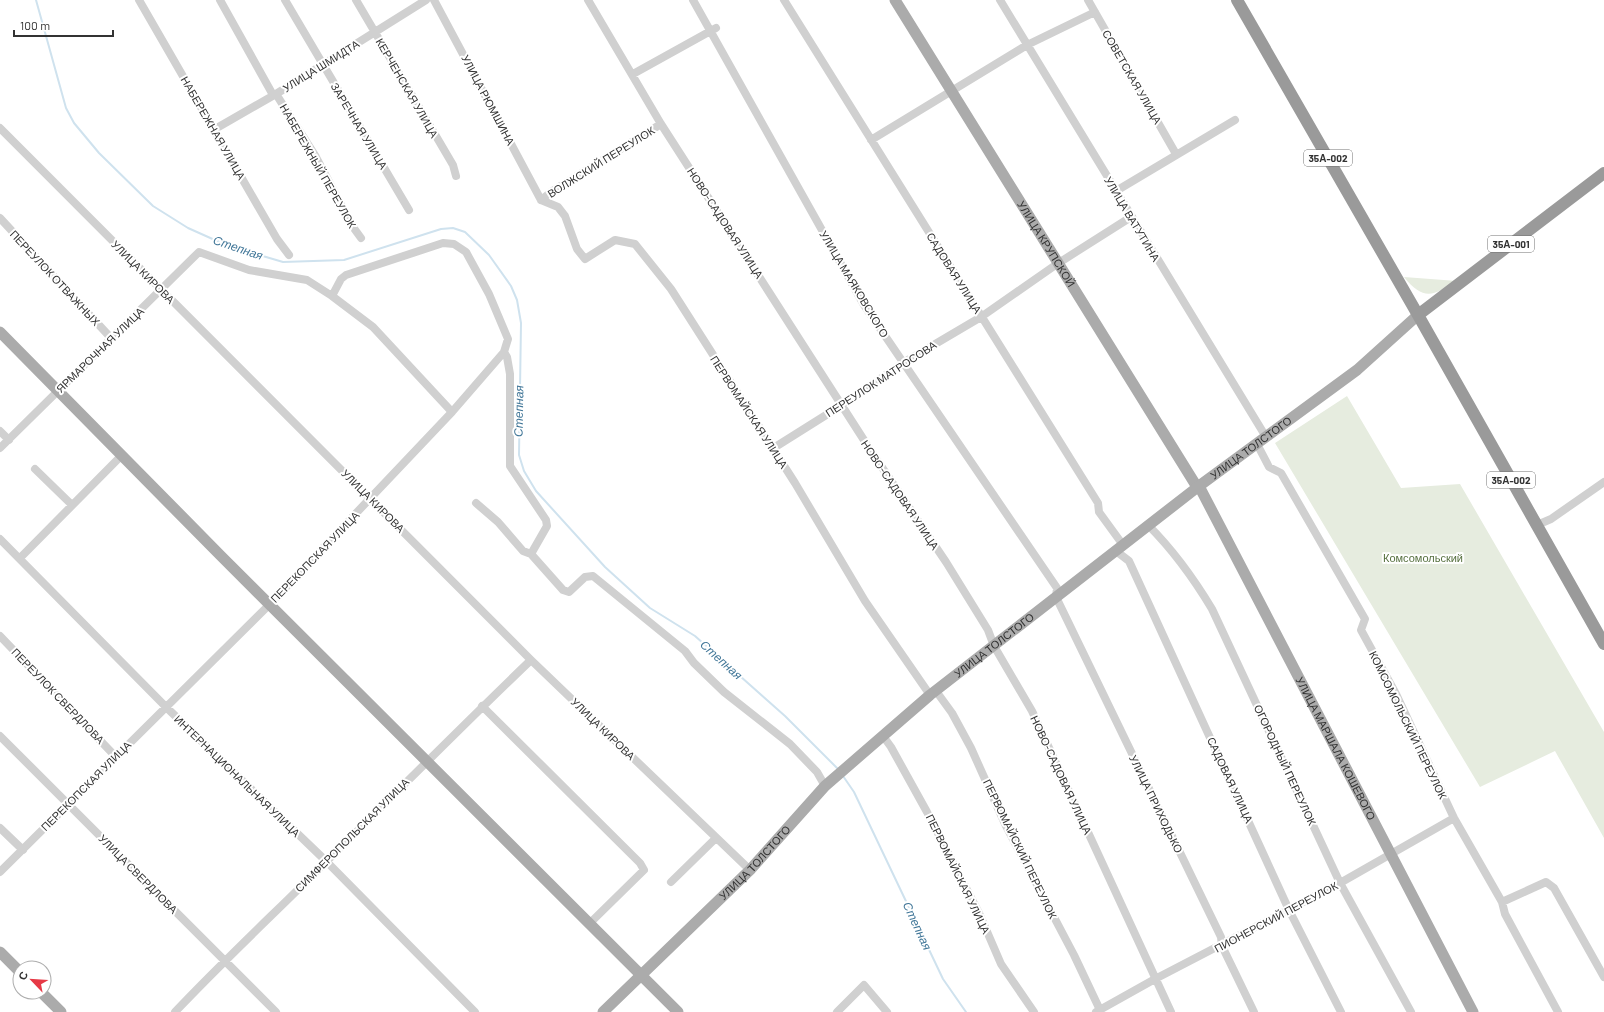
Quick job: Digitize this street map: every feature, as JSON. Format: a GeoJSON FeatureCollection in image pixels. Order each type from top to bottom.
{"type":"FeatureCollection","features":[{"type":"Feature","properties":{"kind":"highway","name":"35А-002"},"geometry":{"type":"LineString","coordinates":[[1237,0],[1418,315],[1604,644]]}},
{"type":"Feature","properties":{"kind":"highway","name":"35А-001"},"geometry":{"type":"LineString","coordinates":[[1418,315],[1604,173]]}},
{"type":"Feature","properties":{"kind":"main road","name":"УЛИЦА КРУПСКОЙ"},"geometry":{"type":"LineString","coordinates":[[894,0],[1057,264],[1198,487]]}},
{"type":"Feature","properties":{"kind":"main road","name":"УЛИЦА ТОЛСТОГО"},"geometry":{"type":"LineString","coordinates":[[603,1012],[750,870],[827,784],[933,693],[1148,525],[1357,370],[1418,315]]}},
{"type":"Feature","properties":{"kind":"main road"},"geometry":{"type":"LineString","coordinates":[[0,332],[426,761],[678,1012]]}},
{"type":"Feature","properties":{"kind":"main road","name":"УЛИЦА МАРШАЛА КОШЕВОГО"},"geometry":{"type":"LineString","coordinates":[[1198,487],[1473,1012]]}},
{"type":"Feature","properties":{"kind":"main road"},"geometry":{"type":"LineString","coordinates":[[0,952],[12,964]]}},
{"type":"Feature","properties":{"kind":"main road"},"geometry":{"type":"LineString","coordinates":[[49,1000],[61,1012]]}},
{"type":"Feature","properties":{"kind":"street","name":"НАБЕРЕЖНАЯ УЛИЦА"},"geometry":{"type":"LineString","coordinates":[[139,0],[215,129],[277,239],[289,255]]}},
{"type":"Feature","properties":{"kind":"street","name":"НАБЕРЕЖНЫЙ ПЕРЕУЛОК"},"geometry":{"type":"LineString","coordinates":[[220,0],[274,95],[316,157],[353,228],[361,238]]}},
{"type":"Feature","properties":{"kind":"street","name":"ЗАРЕЧНАЯ УЛИЦА"},"geometry":{"type":"LineString","coordinates":[[285,0],[409,210]]}},
{"type":"Feature","properties":{"kind":"street","name":"КЕРЧЕНСКАЯ УЛИЦА"},"geometry":{"type":"LineString","coordinates":[[356,0],[453,165],[456,176]]}},
{"type":"Feature","properties":{"kind":"street","name":"УЛИЦА ШМИДТА"},"geometry":{"type":"LineString","coordinates":[[215,129],[274,95],[426,0]]}},
{"type":"Feature","properties":{"kind":"street","name":"УЛИЦА РЮМШИНА"},"geometry":{"type":"LineString","coordinates":[[434,0],[541,200]]}},
{"type":"Feature","properties":{"kind":"street","name":"НОВО-САДОВАЯ УЛИЦА"},"geometry":{"type":"LineString","coordinates":[[588,0],[662,124],[842,405],[946,562],[988,630],[994,646],[1032,711],[1154,979],[1171,1012]]}},
{"type":"Feature","properties":{"kind":"street","name":"УЛИЦА МАЯКОВСКОГО"},"geometry":{"type":"LineString","coordinates":[[693,0],[713,30],[864,305],[902,363],[1057,588],[1056,597]]}},
{"type":"Feature","properties":{"kind":"street","name":"САДОВАЯ УЛИЦА"},"geometry":{"type":"LineString","coordinates":[[784,0],[1098,503],[1098,512],[1129,561],[1289,910],[1341,1012]]}},
{"type":"Feature","properties":{"kind":"street","name":"УЛИЦА ВАТУТИНА"},"geometry":{"type":"LineString","coordinates":[[1000,0],[1266,436]]}},
{"type":"Feature","properties":{"kind":"street","name":"СОВЕТСКАЯ УЛИЦА"},"geometry":{"type":"LineString","coordinates":[[1088,0],[1176,154]]}},
{"type":"Feature","properties":{"kind":"street"},"geometry":{"type":"LineString","coordinates":[[870,140],[952,92],[1027,45],[1095,12]]}},
{"type":"Feature","properties":{"kind":"street"},"geometry":{"type":"LineString","coordinates":[[633,74],[713,30]]}},
{"type":"Feature","properties":{"kind":"street"},"geometry":{"type":"LineString","coordinates":[[1116,192],[1176,154],[1235,120]]}},
{"type":"Feature","properties":{"kind":"street","name":"ВОЛЖСКИЙ ПЕРЕУЛОК"},"geometry":{"type":"LineString","coordinates":[[541,200],[551,192],[662,124]]}},
{"type":"Feature","properties":{"kind":"street","name":"УЛИЦА КИРОВА"},"geometry":{"type":"LineString","coordinates":[[0,128],[531,660],[750,870]]}},
{"type":"Feature","properties":{"kind":"street","name":"ПЕРВОМАЙСКАЯ УЛИЦА"},"geometry":{"type":"LineString","coordinates":[[541,200],[558,207],[565,216],[577,249],[585,259],[615,240],[635,244],[671,289],[795,483],[865,601],[933,693]]}},
{"type":"Feature","properties":{"kind":"street","name":"ПЕРЕУЛОК МАТРОСОВА"},"geometry":{"type":"LineString","coordinates":[[772,449],[842,405],[902,363],[981,317],[1057,264],[1131,217]]}},
{"type":"Feature","properties":{"kind":"street","name":"ПЕРЕУЛОК ОТВАЖНЫХ"},"geometry":{"type":"LineString","coordinates":[[0,218],[111,338]]}},
{"type":"Feature","properties":{"kind":"street"},"geometry":{"type":"LineString","coordinates":[[452,412],[373,327],[332,296],[341,279],[443,243],[454,244],[466,252],[498,314],[508,339],[504,352],[507,356],[510,374],[510,466],[546,520],[547,526],[531,554]]}},
{"type":"Feature","properties":{"kind":"street","name":"ЯРМАРОЧНАЯ УЛИЦА"},"geometry":{"type":"LineString","coordinates":[[0,448],[200,252],[249,270],[307,280],[332,296]]}},
{"type":"Feature","properties":{"kind":"street","name":"ПЕРЕКОПСКАЯ УЛИЦА"},"geometry":{"type":"LineString","coordinates":[[0,872],[270,604],[452,412],[504,352]]}},
{"type":"Feature","properties":{"kind":"street"},"geometry":{"type":"LineString","coordinates":[[0,431],[9,440]]}},
{"type":"Feature","properties":{"kind":"street","name":"КОМСОМОЛЬСКИЙ ПЕРЕУЛОК"},"geometry":{"type":"LineString","coordinates":[[1257,444],[1269,467],[1281,473],[1365,619],[1361,630],[1396,694],[1454,818],[1502,902],[1504,914],[1558,1012]]}},
{"type":"Feature","properties":{"kind":"street"},"geometry":{"type":"LineString","coordinates":[[20,558],[122,455]]}},
{"type":"Feature","properties":{"kind":"street"},"geometry":{"type":"LineString","coordinates":[[35,469],[72,505]]}},
{"type":"Feature","properties":{"kind":"street"},"geometry":{"type":"LineString","coordinates":[[1537,525],[1551,519],[1604,482]]}},
{"type":"Feature","properties":{"kind":"street"},"geometry":{"type":"LineString","coordinates":[[476,503],[498,522],[523,551],[531,554],[563,590],[569,592],[585,577],[593,576],[616,594],[685,651],[694,663],[724,692],[790,744],[827,784]]}},
{"type":"Feature","properties":{"kind":"street","name":"ОГОРОДНЫЙ ПЕРЕУЛОК"},"geometry":{"type":"LineString","coordinates":[[1148,525],[1166,544],[1194,580],[1212,609],[1340,883],[1411,1012]]}},
{"type":"Feature","properties":{"kind":"street","name":"ИНТЕРНАЦИОНАЛЬНАЯ УЛИЦА"},"geometry":{"type":"LineString","coordinates":[[0,539],[166,707],[327,862],[475,1012]]}},
{"type":"Feature","properties":{"kind":"street","name":"УЛИЦА ПРИХОДЬКО"},"geometry":{"type":"LineString","coordinates":[[1056,597],[1221,937],[1222,946],[1254,1012]]}},
{"type":"Feature","properties":{"kind":"street","name":"ПЕРЕУЛОК СВЕРДЛОВА"},"geometry":{"type":"LineString","coordinates":[[0,636],[116,757]]}},
{"type":"Feature","properties":{"kind":"street","name":"СИМФЕРОПОЛЬСКАЯ УЛИЦА"},"geometry":{"type":"LineString","coordinates":[[175,1012],[224,960],[327,862],[426,761],[531,660]]}},
{"type":"Feature","properties":{"kind":"street","name":"ПЕРВОМАЙСКИЙ ПЕРЕУЛОК"},"geometry":{"type":"LineString","coordinates":[[933,693],[952,713],[971,748],[1006,826],[1074,955],[1098,1011]]}},
{"type":"Feature","properties":{"kind":"street"},"geometry":{"type":"LineString","coordinates":[[482,706],[640,863],[644,870],[589,924]]}},
{"type":"Feature","properties":{"kind":"street","name":"УЛИЦА СВЕРДЛОВА"},"geometry":{"type":"LineString","coordinates":[[0,736],[276,1012]]}},
{"type":"Feature","properties":{"kind":"street","name":"ПЕРВОМАЙСКАЯ УЛИЦА"},"geometry":{"type":"LineString","coordinates":[[883,736],[891,747],[927,812],[979,913],[1001,964],[1034,1012]]}},
{"type":"Feature","properties":{"kind":"street","name":"ПИОНЕРСКИЙ ПЕРЕУЛОК"},"geometry":{"type":"LineString","coordinates":[[1098,1011],[1154,979],[1222,946],[1340,883],[1454,818]]}},
{"type":"Feature","properties":{"kind":"street"},"geometry":{"type":"LineString","coordinates":[[0,828],[23,850]]}},
{"type":"Feature","properties":{"kind":"street"},"geometry":{"type":"LineString","coordinates":[[671,882],[716,838]]}},
{"type":"Feature","properties":{"kind":"street"},"geometry":{"type":"LineString","coordinates":[[1502,902],[1546,882],[1554,888],[1604,977]]}},
{"type":"Feature","properties":{"kind":"street"},"geometry":{"type":"LineString","coordinates":[[837,1012],[864,985],[887,1012]]}},
{"type":"Feature","properties":{"kind":"green space"},"geometry":{"type":"Polygon","coordinates":[[[1404,277],[1457,281],[1442,290],[1429,294],[1417,290],[1404,277]]]}},
{"type":"Feature","properties":{"kind":"green space","name":"Комсомольский"},"geometry":{"type":"Polygon","coordinates":[[[1347,396],[1401,488],[1460,484],[1604,732],[1604,838],[1555,751],[1480,787],[1275,443],[1347,396]]]}},
{"type":"Feature","properties":{"kind":"waterway","name":"Степная"},"geometry":{"type":"LineString","coordinates":[[36,0],[66,108],[74,123],[99,153],[153,206],[188,228],[226,245],[283,262],[344,260],[441,229],[453,228],[465,232],[489,255],[511,286],[517,300],[521,323],[519,455],[524,471],[536,491],[605,567],[650,608],[695,636],[785,716],[838,769]]}},
{"type":"Feature","properties":{"kind":"waterway","name":"Степная"},"geometry":{"type":"LineString","coordinates":[[843,776],[854,792],[943,979],[966,1012]]}}]}
